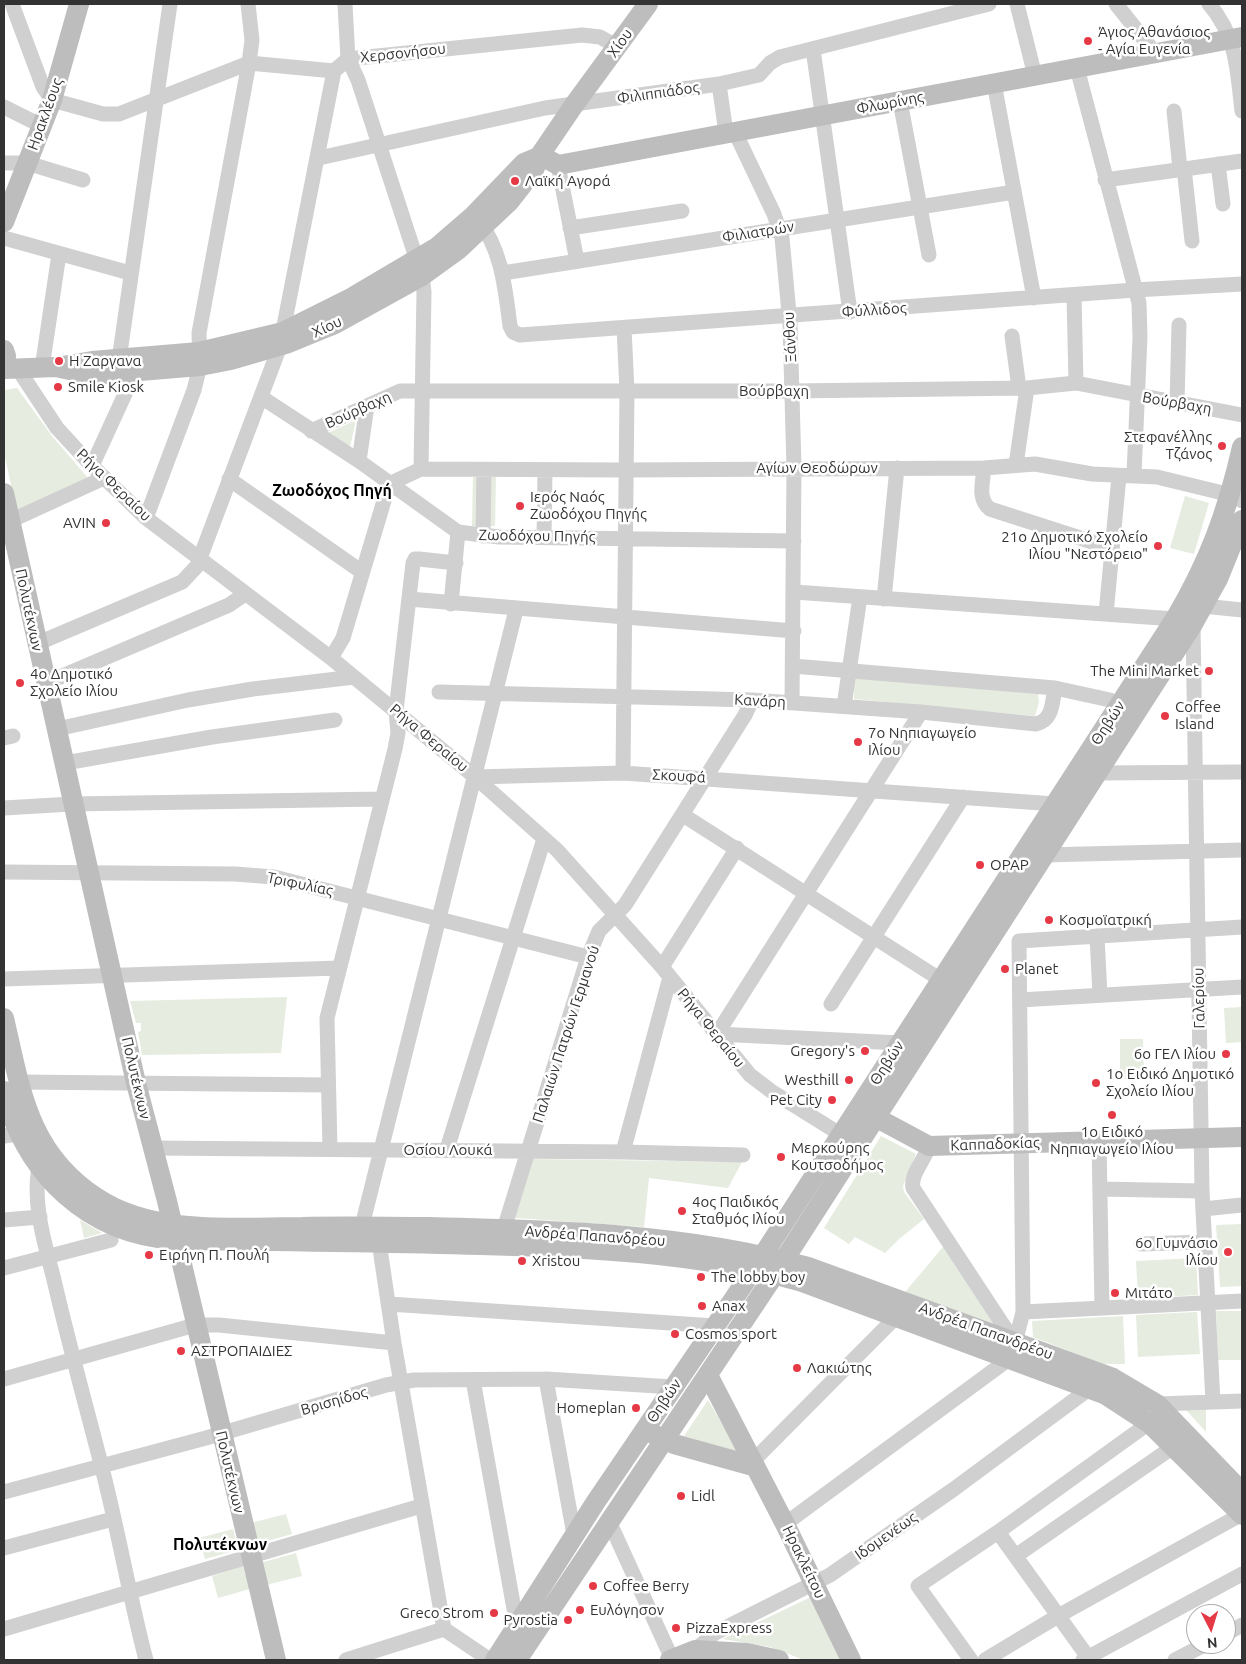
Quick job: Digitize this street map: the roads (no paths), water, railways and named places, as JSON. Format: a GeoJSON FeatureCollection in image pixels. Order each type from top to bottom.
{"type":"FeatureCollection","features":[{"type":"Feature","properties":{"kind":"main road","name":"Ηρακλέους"},"geometry":{"type":"LineString","coordinates":[[4,222],[52,100],[79,4]]}},
{"type":"Feature","properties":{"kind":"main road","name":"Χίου"},"geometry":{"type":"LineString","coordinates":[[7,362],[49,368],[92,361],[124,367],[200,359],[281,339],[349,300],[420,268],[450,237],[479,221],[524,163],[540,156],[574,105],[648,4]]}},
{"type":"Feature","properties":{"kind":"main road","name":"Φλωρίνης"},"geometry":{"type":"LineString","coordinates":[[558,165],[1237,38]]}},
{"type":"Feature","properties":{"kind":"main road"},"geometry":{"type":"LineString","coordinates":[[540,156],[558,165]]}},
{"type":"Feature","properties":{"kind":"main road","name":"Θηβών"},"geometry":{"type":"LineString","coordinates":[[517,1660],[780,1267],[1097,773],[1184,622],[1211,552],[1238,496],[1242,447]]}},
{"type":"Feature","properties":{"kind":"main road","name":"Πολυτέκνων"},"geometry":{"type":"LineString","coordinates":[[4,493],[36,644],[136,1083],[276,1660]]}},
{"type":"Feature","properties":{"kind":"main road","name":"Θηβών"},"geometry":{"type":"LineString","coordinates":[[495,1660],[519,1620],[644,1429],[758,1262],[1119,705],[1184,622],[1203,606],[1218,579],[1242,520]]}},
{"type":"Feature","properties":{"kind":"main road","name":"Ανδρέα Παπανδρέου"},"geometry":{"type":"LineString","coordinates":[[4,1018],[11,1087],[11,1135],[59,1190],[109,1224],[160,1239],[173,1233],[362,1226],[611,1234],[707,1245],[758,1262],[896,1298],[1012,1351],[1089,1389],[1106,1395],[1149,1423],[1242,1515]]}},
{"type":"Feature","properties":{"kind":"main road","name":"Ανδρέα Παπανδρέου"},"geometry":{"type":"LineString","coordinates":[[11,1087],[26,1109],[36,1134],[51,1157],[69,1175],[98,1199],[173,1233],[606,1250],[758,1262]]}},
{"type":"Feature","properties":{"kind":"main road","name":"Καππαδοκίας"},"geometry":{"type":"LineString","coordinates":[[875,1117],[929,1146],[1242,1137]]}},
{"type":"Feature","properties":{"kind":"main road","name":"Ανδρέα Παπανδρέου"},"geometry":{"type":"LineString","coordinates":[[780,1267],[799,1281],[895,1318],[1113,1378],[1157,1404],[1239,1486]]}},
{"type":"Feature","properties":{"kind":"main road","name":"Ηρακλείτου"},"geometry":{"type":"LineString","coordinates":[[708,1375],[753,1466],[786,1524],[851,1660]]}},
{"type":"Feature","properties":{"kind":"main road"},"geometry":{"type":"LineString","coordinates":[[644,1429],[663,1440],[753,1466]]}},
{"type":"Feature","properties":{"kind":"main road"},"geometry":{"type":"LineString","coordinates":[[700,1655],[747,1653],[779,1660]]}},
{"type":"Feature","properties":{"kind":"main road","name":"Ιδομενέως"},"geometry":{"type":"LineString","coordinates":[[671,1660],[700,1655]]}},
{"type":"Feature","properties":{"kind":"street"},"geometry":{"type":"LineString","coordinates":[[12,4],[43,87],[52,100],[103,114],[119,114],[249,63],[334,71],[319,158],[281,339],[197,566],[182,582],[36,644]]}},
{"type":"Feature","properties":{"kind":"street"},"geometry":{"type":"LineString","coordinates":[[92,466],[125,394],[124,367],[130,273],[170,4]]}},
{"type":"Feature","properties":{"kind":"street"},"geometry":{"type":"LineString","coordinates":[[146,518],[194,390],[200,359],[199,332],[249,63],[252,40],[248,4]]}},
{"type":"Feature","properties":{"kind":"street"},"geometry":{"type":"LineString","coordinates":[[345,4],[348,59],[358,80],[380,144],[420,268],[424,292],[424,391],[421,469]]}},
{"type":"Feature","properties":{"kind":"street","name":"Φιλιππιάδος"},"geometry":{"type":"LineString","coordinates":[[319,158],[545,108],[720,84],[759,75],[770,63],[780,57],[989,4]]}},
{"type":"Feature","properties":{"kind":"street"},"geometry":{"type":"LineString","coordinates":[[1017,4],[1035,76]]}},
{"type":"Feature","properties":{"kind":"street"},"geometry":{"type":"LineString","coordinates":[[1116,4],[1155,54]]}},
{"type":"Feature","properties":{"kind":"street"},"geometry":{"type":"LineString","coordinates":[[1209,4],[1237,38],[1242,111]]}},
{"type":"Feature","properties":{"kind":"street","name":"Χερσονήσου"},"geometry":{"type":"LineString","coordinates":[[334,71],[348,59],[582,35],[600,37],[616,46]]}},
{"type":"Feature","properties":{"kind":"street"},"geometry":{"type":"LineString","coordinates":[[813,49],[850,312]]}},
{"type":"Feature","properties":{"kind":"street"},"geometry":{"type":"LineString","coordinates":[[1078,68],[1105,180],[1135,290],[1140,318],[1137,396],[1127,475],[1111,548],[1106,614]]}},
{"type":"Feature","properties":{"kind":"street"},"geometry":{"type":"LineString","coordinates":[[994,83],[1034,298]]}},
{"type":"Feature","properties":{"kind":"street","name":"Ξάνθου"},"geometry":{"type":"LineString","coordinates":[[720,84],[731,132],[780,229],[789,316],[794,468],[792,702]]}},
{"type":"Feature","properties":{"kind":"street"},"geometry":{"type":"LineString","coordinates":[[900,101],[929,256]]}},
{"type":"Feature","properties":{"kind":"street"},"geometry":{"type":"LineString","coordinates":[[4,108],[42,126]]}},
{"type":"Feature","properties":{"kind":"street"},"geometry":{"type":"LineString","coordinates":[[1174,112],[1192,241]]}},
{"type":"Feature","properties":{"kind":"street"},"geometry":{"type":"LineString","coordinates":[[1105,180],[1242,161]]}},
{"type":"Feature","properties":{"kind":"street"},"geometry":{"type":"LineString","coordinates":[[4,163],[27,163],[83,180]]}},
{"type":"Feature","properties":{"kind":"street"},"geometry":{"type":"LineString","coordinates":[[1218,164],[1223,204]]}},
{"type":"Feature","properties":{"kind":"street"},"geometry":{"type":"LineString","coordinates":[[558,165],[576,261]]}},
{"type":"Feature","properties":{"kind":"street","name":"Φιλιατρών"},"geometry":{"type":"LineString","coordinates":[[503,273],[1014,192]]}},
{"type":"Feature","properties":{"kind":"street"},"geometry":{"type":"LineString","coordinates":[[570,228],[682,211]]}},
{"type":"Feature","properties":{"kind":"street"},"geometry":{"type":"LineString","coordinates":[[479,221],[497,251],[503,273]]}},
{"type":"Feature","properties":{"kind":"street"},"geometry":{"type":"LineString","coordinates":[[4,238],[130,273]]}},
{"type":"Feature","properties":{"kind":"street"},"geometry":{"type":"LineString","coordinates":[[49,368],[59,254]]}},
{"type":"Feature","properties":{"kind":"street","name":"Φύλλιδος"},"geometry":{"type":"LineString","coordinates":[[503,273],[510,326],[513,332],[520,335],[1135,290],[1242,284]]}},
{"type":"Feature","properties":{"kind":"street"},"geometry":{"type":"LineString","coordinates":[[1074,295],[1076,384]]}},
{"type":"Feature","properties":{"kind":"street"},"geometry":{"type":"LineString","coordinates":[[1178,326],[1178,403]]}},
{"type":"Feature","properties":{"kind":"street"},"geometry":{"type":"LineString","coordinates":[[623,773],[627,392],[624,328]]}},
{"type":"Feature","properties":{"kind":"street"},"geometry":{"type":"LineString","coordinates":[[1012,336],[1023,388],[1016,465]]}},
{"type":"Feature","properties":{"kind":"street","name":"Ρήγα Φεραίου"},"geometry":{"type":"LineString","coordinates":[[7,362],[56,428],[146,518],[331,658],[475,776],[544,839],[616,914],[750,1075],[771,1091],[840,1134]]}},
{"type":"Feature","properties":{"kind":"street","name":"Βούρβαχη"},"geometry":{"type":"LineString","coordinates":[[311,430],[400,391],[792,391],[1023,388],[1076,384],[1242,415]]}},
{"type":"Feature","properties":{"kind":"street","name":"Ζωοδόχου Πηγής"},"geometry":{"type":"LineString","coordinates":[[261,397],[358,461],[458,532],[483,536],[794,541]]}},
{"type":"Feature","properties":{"kind":"street"},"geometry":{"type":"LineString","coordinates":[[358,461],[367,406]]}},
{"type":"Feature","properties":{"kind":"street","name":"Αγίων Θεοδώρων"},"geometry":{"type":"LineString","coordinates":[[389,484],[421,469],[984,468],[1035,464],[1092,474],[1157,476],[1238,496]]}},
{"type":"Feature","properties":{"kind":"street"},"geometry":{"type":"LineString","coordinates":[[884,598],[896,468]]}},
{"type":"Feature","properties":{"kind":"street"},"geometry":{"type":"LineString","coordinates":[[984,468],[982,497],[984,504],[990,509],[1111,548]]}},
{"type":"Feature","properties":{"kind":"street"},"geometry":{"type":"LineString","coordinates":[[483,536],[484,470]]}},
{"type":"Feature","properties":{"kind":"street"},"geometry":{"type":"LineString","coordinates":[[544,537],[545,470]]}},
{"type":"Feature","properties":{"kind":"street"},"geometry":{"type":"LineString","coordinates":[[10,521],[104,478]]}},
{"type":"Feature","properties":{"kind":"street"},"geometry":{"type":"LineString","coordinates":[[229,480],[362,572]]}},
{"type":"Feature","properties":{"kind":"street"},"geometry":{"type":"LineString","coordinates":[[331,658],[343,638],[389,484]]}},
{"type":"Feature","properties":{"kind":"street"},"geometry":{"type":"LineString","coordinates":[[451,604],[458,532]]}},
{"type":"Feature","properties":{"kind":"street"},"geometry":{"type":"LineString","coordinates":[[330,1149],[326,1018],[358,898],[398,733],[396,711],[415,559],[456,563]]}},
{"type":"Feature","properties":{"kind":"street"},"geometry":{"type":"LineString","coordinates":[[794,592],[1106,614],[1184,622]]}},
{"type":"Feature","properties":{"kind":"street"},"geometry":{"type":"LineString","coordinates":[[46,683],[229,605],[245,594]]}},
{"type":"Feature","properties":{"kind":"street"},"geometry":{"type":"LineString","coordinates":[[844,706],[860,597]]}},
{"type":"Feature","properties":{"kind":"street"},"geometry":{"type":"LineString","coordinates":[[409,599],[516,610],[794,631]]}},
{"type":"Feature","properties":{"kind":"street"},"geometry":{"type":"LineString","coordinates":[[1203,606],[1242,610]]}},
{"type":"Feature","properties":{"kind":"street"},"geometry":{"type":"LineString","coordinates":[[362,1226],[516,610]]}},
{"type":"Feature","properties":{"kind":"street","name":"Γαλερίου"},"geometry":{"type":"LineString","coordinates":[[1184,622],[1195,773],[1202,1191],[1212,1402]]}},
{"type":"Feature","properties":{"kind":"street"},"geometry":{"type":"LineString","coordinates":[[793,666],[1054,688],[1110,700],[1119,705]]}},
{"type":"Feature","properties":{"kind":"street"},"geometry":{"type":"LineString","coordinates":[[57,730],[188,700],[253,689],[354,677]]}},
{"type":"Feature","properties":{"kind":"street","name":"Κανάρη"},"geometry":{"type":"LineString","coordinates":[[439,692],[624,695],[792,702],[920,712],[1036,724],[1042,723],[1049,716],[1054,688]]}},
{"type":"Feature","properties":{"kind":"street","name":"Παλαιών Πατρών Γερμανού"},"geometry":{"type":"LineString","coordinates":[[504,1230],[588,957],[599,931],[626,905],[745,715],[752,700]]}},
{"type":"Feature","properties":{"kind":"street"},"geometry":{"type":"LineString","coordinates":[[900,1043],[717,1034],[920,712]]}},
{"type":"Feature","properties":{"kind":"street"},"geometry":{"type":"LineString","coordinates":[[64,763],[212,737],[335,720]]}},
{"type":"Feature","properties":{"kind":"street"},"geometry":{"type":"LineString","coordinates":[[1097,773],[1242,772]]}},
{"type":"Feature","properties":{"kind":"street","name":"Σκουφά"},"geometry":{"type":"LineString","coordinates":[[475,776],[623,773],[706,777],[1055,804]]}},
{"type":"Feature","properties":{"kind":"street"},"geometry":{"type":"LineString","coordinates":[[831,1004],[963,796]]}},
{"type":"Feature","properties":{"kind":"street"},"geometry":{"type":"LineString","coordinates":[[4,808],[72,804],[381,799]]}},
{"type":"Feature","properties":{"kind":"street"},"geometry":{"type":"LineString","coordinates":[[683,815],[875,936],[941,980]]}},
{"type":"Feature","properties":{"kind":"street"},"geometry":{"type":"LineString","coordinates":[[448,1150],[544,839]]}},
{"type":"Feature","properties":{"kind":"street"},"geometry":{"type":"LineString","coordinates":[[623,1152],[666,972],[737,848]]}},
{"type":"Feature","properties":{"kind":"street"},"geometry":{"type":"LineString","coordinates":[[1044,855],[1242,850]]}},
{"type":"Feature","properties":{"kind":"street","name":"Τριφυλίας"},"geometry":{"type":"LineString","coordinates":[[4,872],[235,874],[274,877],[439,917],[588,957]]}},
{"type":"Feature","properties":{"kind":"street"},"geometry":{"type":"LineString","coordinates":[[786,1524],[1012,1351],[1023,1312],[1022,1143],[1019,940],[1006,915]]}},
{"type":"Feature","properties":{"kind":"street"},"geometry":{"type":"LineString","coordinates":[[1019,940],[1242,927]]}},
{"type":"Feature","properties":{"kind":"street"},"geometry":{"type":"LineString","coordinates":[[1097,936],[1100,995]]}},
{"type":"Feature","properties":{"kind":"street"},"geometry":{"type":"LineString","coordinates":[[4,980],[339,968]]}},
{"type":"Feature","properties":{"kind":"street"},"geometry":{"type":"LineString","coordinates":[[1020,1000],[1242,987]]}},
{"type":"Feature","properties":{"kind":"street"},"geometry":{"type":"LineString","coordinates":[[11,1087],[136,1083],[327,1085]]}},
{"type":"Feature","properties":{"kind":"street"},"geometry":{"type":"LineString","coordinates":[[1099,1141],[1102,1308]]}},
{"type":"Feature","properties":{"kind":"street"},"geometry":{"type":"LineString","coordinates":[[929,1146],[913,1177],[913,1188],[1012,1351]]}},
{"type":"Feature","properties":{"kind":"street","name":"Οσίου Λουκά"},"geometry":{"type":"LineString","coordinates":[[153,1148],[529,1150],[744,1155]]}},
{"type":"Feature","properties":{"kind":"street"},"geometry":{"type":"LineString","coordinates":[[38,1168],[36,1181],[40,1217],[48,1257],[72,1360],[102,1466],[128,1591],[146,1660]]}},
{"type":"Feature","properties":{"kind":"street"},"geometry":{"type":"LineString","coordinates":[[1100,1189],[1202,1191]]}},
{"type":"Feature","properties":{"kind":"street"},"geometry":{"type":"LineString","coordinates":[[1203,1209],[1242,1205]]}},
{"type":"Feature","properties":{"kind":"street"},"geometry":{"type":"LineString","coordinates":[[4,1220],[40,1217]]}},
{"type":"Feature","properties":{"kind":"street"},"geometry":{"type":"LineString","coordinates":[[4,1268],[111,1240]]}},
{"type":"Feature","properties":{"kind":"street"},"geometry":{"type":"LineString","coordinates":[[380,1242],[394,1343],[444,1629],[490,1660]]}},
{"type":"Feature","properties":{"kind":"street"},"geometry":{"type":"LineString","coordinates":[[1141,1244],[1205,1242]]}},
{"type":"Feature","properties":{"kind":"street"},"geometry":{"type":"LineString","coordinates":[[1023,1312],[1242,1301]]}},
{"type":"Feature","properties":{"kind":"street"},"geometry":{"type":"LineString","coordinates":[[389,1304],[715,1326]]}},
{"type":"Feature","properties":{"kind":"street"},"geometry":{"type":"LineString","coordinates":[[753,1466],[756,1458],[895,1318]]}},
{"type":"Feature","properties":{"kind":"street"},"geometry":{"type":"LineString","coordinates":[[4,1379],[195,1325],[219,1325],[394,1343]]}},
{"type":"Feature","properties":{"kind":"street"},"geometry":{"type":"LineString","coordinates":[[546,1379],[574,1535]]}},
{"type":"Feature","properties":{"kind":"street","name":"Βρισηίδος"},"geometry":{"type":"LineString","coordinates":[[4,1492],[414,1380],[546,1379],[673,1387]]}},
{"type":"Feature","properties":{"kind":"street"},"geometry":{"type":"LineString","coordinates":[[473,1380],[514,1609],[519,1620]]}},
{"type":"Feature","properties":{"kind":"street","name":"Ιδομενέως"},"geometry":{"type":"LineString","coordinates":[[700,1655],[715,1633],[830,1575],[954,1488],[1089,1389]]}},
{"type":"Feature","properties":{"kind":"street"},"geometry":{"type":"LineString","coordinates":[[1157,1404],[1242,1401]]}},
{"type":"Feature","properties":{"kind":"street"},"geometry":{"type":"LineString","coordinates":[[971,1660],[918,1586],[998,1532],[1149,1423]]}},
{"type":"Feature","properties":{"kind":"street"},"geometry":{"type":"LineString","coordinates":[[1017,1555],[1173,1447]]}},
{"type":"Feature","properties":{"kind":"street"},"geometry":{"type":"LineString","coordinates":[[4,1628],[421,1506]]}},
{"type":"Feature","properties":{"kind":"street"},"geometry":{"type":"LineString","coordinates":[[986,1660],[1058,1616],[1242,1515]]}},
{"type":"Feature","properties":{"kind":"street"},"geometry":{"type":"LineString","coordinates":[[4,1548],[113,1519]]}},
{"type":"Feature","properties":{"kind":"street"},"geometry":{"type":"LineString","coordinates":[[609,1521],[671,1660]]}},
{"type":"Feature","properties":{"kind":"street"},"geometry":{"type":"LineString","coordinates":[[998,1532],[1017,1555],[1087,1659],[1242,1574]]}},
{"type":"Feature","properties":{"kind":"street"},"geometry":{"type":"LineString","coordinates":[[346,1660],[444,1629]]}},
{"type":"Feature","properties":{"kind":"street"},"geometry":{"type":"LineString","coordinates":[[1175,1660],[1187,1654]]}},
{"type":"Feature","properties":{"kind":"place","name":"Άγιος Αθανάσιος - Αγία Ευγενία"},"geometry":{"type":"Point","coordinates":[1088,41]}},
{"type":"Feature","properties":{"kind":"place","name":"Λαϊκή Αγορά"},"geometry":{"type":"Point","coordinates":[515,181]}},
{"type":"Feature","properties":{"kind":"place","name":"Η Ζαργανα"},"geometry":{"type":"Point","coordinates":[59,361]}},
{"type":"Feature","properties":{"kind":"place","name":"Smile Kiosk"},"geometry":{"type":"Point","coordinates":[58,387]}},
{"type":"Feature","properties":{"kind":"place","name":"Στεφανέλλης Τζάνος"},"geometry":{"type":"Point","coordinates":[1222,446]}},
{"type":"Feature","properties":{"kind":"place","name":"Ιερός Ναός Ζωοδόχου Πηγής"},"geometry":{"type":"Point","coordinates":[520,506]}},
{"type":"Feature","properties":{"kind":"place","name":"AVIN"},"geometry":{"type":"Point","coordinates":[106,523]}},
{"type":"Feature","properties":{"kind":"place","name":"21ο Δημοτικό Σχολείο Ιλίου \"Νεστόρειο\""},"geometry":{"type":"Point","coordinates":[1158,546]}},
{"type":"Feature","properties":{"kind":"place","name":"The Mini Market"},"geometry":{"type":"Point","coordinates":[1209,671]}},
{"type":"Feature","properties":{"kind":"place","name":"4ο Δημοτικό Σχολείο Ιλίου"},"geometry":{"type":"Point","coordinates":[20,683]}},
{"type":"Feature","properties":{"kind":"place","name":"Coffee Island"},"geometry":{"type":"Point","coordinates":[1165,716]}},
{"type":"Feature","properties":{"kind":"place","name":"7ο Νηπιαγωγείο Ιλίου"},"geometry":{"type":"Point","coordinates":[858,742]}},
{"type":"Feature","properties":{"kind":"place","name":"OPAP"},"geometry":{"type":"Point","coordinates":[980,865]}},
{"type":"Feature","properties":{"kind":"place","name":"Κοσμοϊατρική"},"geometry":{"type":"Point","coordinates":[1049,920]}},
{"type":"Feature","properties":{"kind":"place","name":"Planet"},"geometry":{"type":"Point","coordinates":[1005,969]}},
{"type":"Feature","properties":{"kind":"place","name":"Gregory's"},"geometry":{"type":"Point","coordinates":[865,1051]}},
{"type":"Feature","properties":{"kind":"place","name":"6ο ΓΕΛ Ιλίου"},"geometry":{"type":"Point","coordinates":[1226,1054]}},
{"type":"Feature","properties":{"kind":"place","name":"Westhill"},"geometry":{"type":"Point","coordinates":[849,1080]}},
{"type":"Feature","properties":{"kind":"place","name":"1ο Ειδικό Δημοτικό Σχολείο Ιλίου"},"geometry":{"type":"Point","coordinates":[1096,1083]}},
{"type":"Feature","properties":{"kind":"place","name":"Pet City"},"geometry":{"type":"Point","coordinates":[832,1100]}},
{"type":"Feature","properties":{"kind":"place","name":"1ο Ειδικό Νηπιαγωγείο Ιλίου"},"geometry":{"type":"Point","coordinates":[1112,1115]}},
{"type":"Feature","properties":{"kind":"place","name":"Μερκούρης Κουτσοδήμος"},"geometry":{"type":"Point","coordinates":[781,1157]}},
{"type":"Feature","properties":{"kind":"place","name":"4ος Παιδικός Σταθμός Ιλίου"},"geometry":{"type":"Point","coordinates":[682,1211]}},
{"type":"Feature","properties":{"kind":"place","name":"6ο Γυμνάσιο Ιλίου"},"geometry":{"type":"Point","coordinates":[1228,1252]}},
{"type":"Feature","properties":{"kind":"place","name":"Ειρήνη Π. Πουλή"},"geometry":{"type":"Point","coordinates":[149,1255]}},
{"type":"Feature","properties":{"kind":"place","name":"Xristou"},"geometry":{"type":"Point","coordinates":[522,1261]}},
{"type":"Feature","properties":{"kind":"place","name":"The lobby boy"},"geometry":{"type":"Point","coordinates":[701,1277]}},
{"type":"Feature","properties":{"kind":"place","name":"Μιτάτο"},"geometry":{"type":"Point","coordinates":[1115,1293]}},
{"type":"Feature","properties":{"kind":"place","name":"Anax"},"geometry":{"type":"Point","coordinates":[702,1306]}},
{"type":"Feature","properties":{"kind":"place","name":"Cosmos sport"},"geometry":{"type":"Point","coordinates":[675,1334]}},
{"type":"Feature","properties":{"kind":"place","name":"ΑΣΤΡΟΠΑΙΔΙΕΣ"},"geometry":{"type":"Point","coordinates":[181,1351]}},
{"type":"Feature","properties":{"kind":"place","name":"Λακιώτης"},"geometry":{"type":"Point","coordinates":[797,1368]}},
{"type":"Feature","properties":{"kind":"place","name":"Homeplan"},"geometry":{"type":"Point","coordinates":[636,1408]}},
{"type":"Feature","properties":{"kind":"place","name":"Lidl"},"geometry":{"type":"Point","coordinates":[681,1496]}},
{"type":"Feature","properties":{"kind":"place","name":"Coffee Berry"},"geometry":{"type":"Point","coordinates":[593,1586]}},
{"type":"Feature","properties":{"kind":"place","name":"Ευλόγησον"},"geometry":{"type":"Point","coordinates":[580,1610]}},
{"type":"Feature","properties":{"kind":"place","name":"Greco Strom"},"geometry":{"type":"Point","coordinates":[494,1613]}},
{"type":"Feature","properties":{"kind":"place","name":"Pyrostia"},"geometry":{"type":"Point","coordinates":[568,1620]}},
{"type":"Feature","properties":{"kind":"place","name":"PizzaExpress"},"geometry":{"type":"Point","coordinates":[676,1628]}},
{"type":"Feature","properties":{"kind":"district","name":"Ζωοδόχος Πηγή"},"geometry":{"type":"Point","coordinates":[332,491]}},
{"type":"Feature","properties":{"kind":"district","name":"Πολυτέκνων"},"geometry":{"type":"Point","coordinates":[220,1545]}}]}
